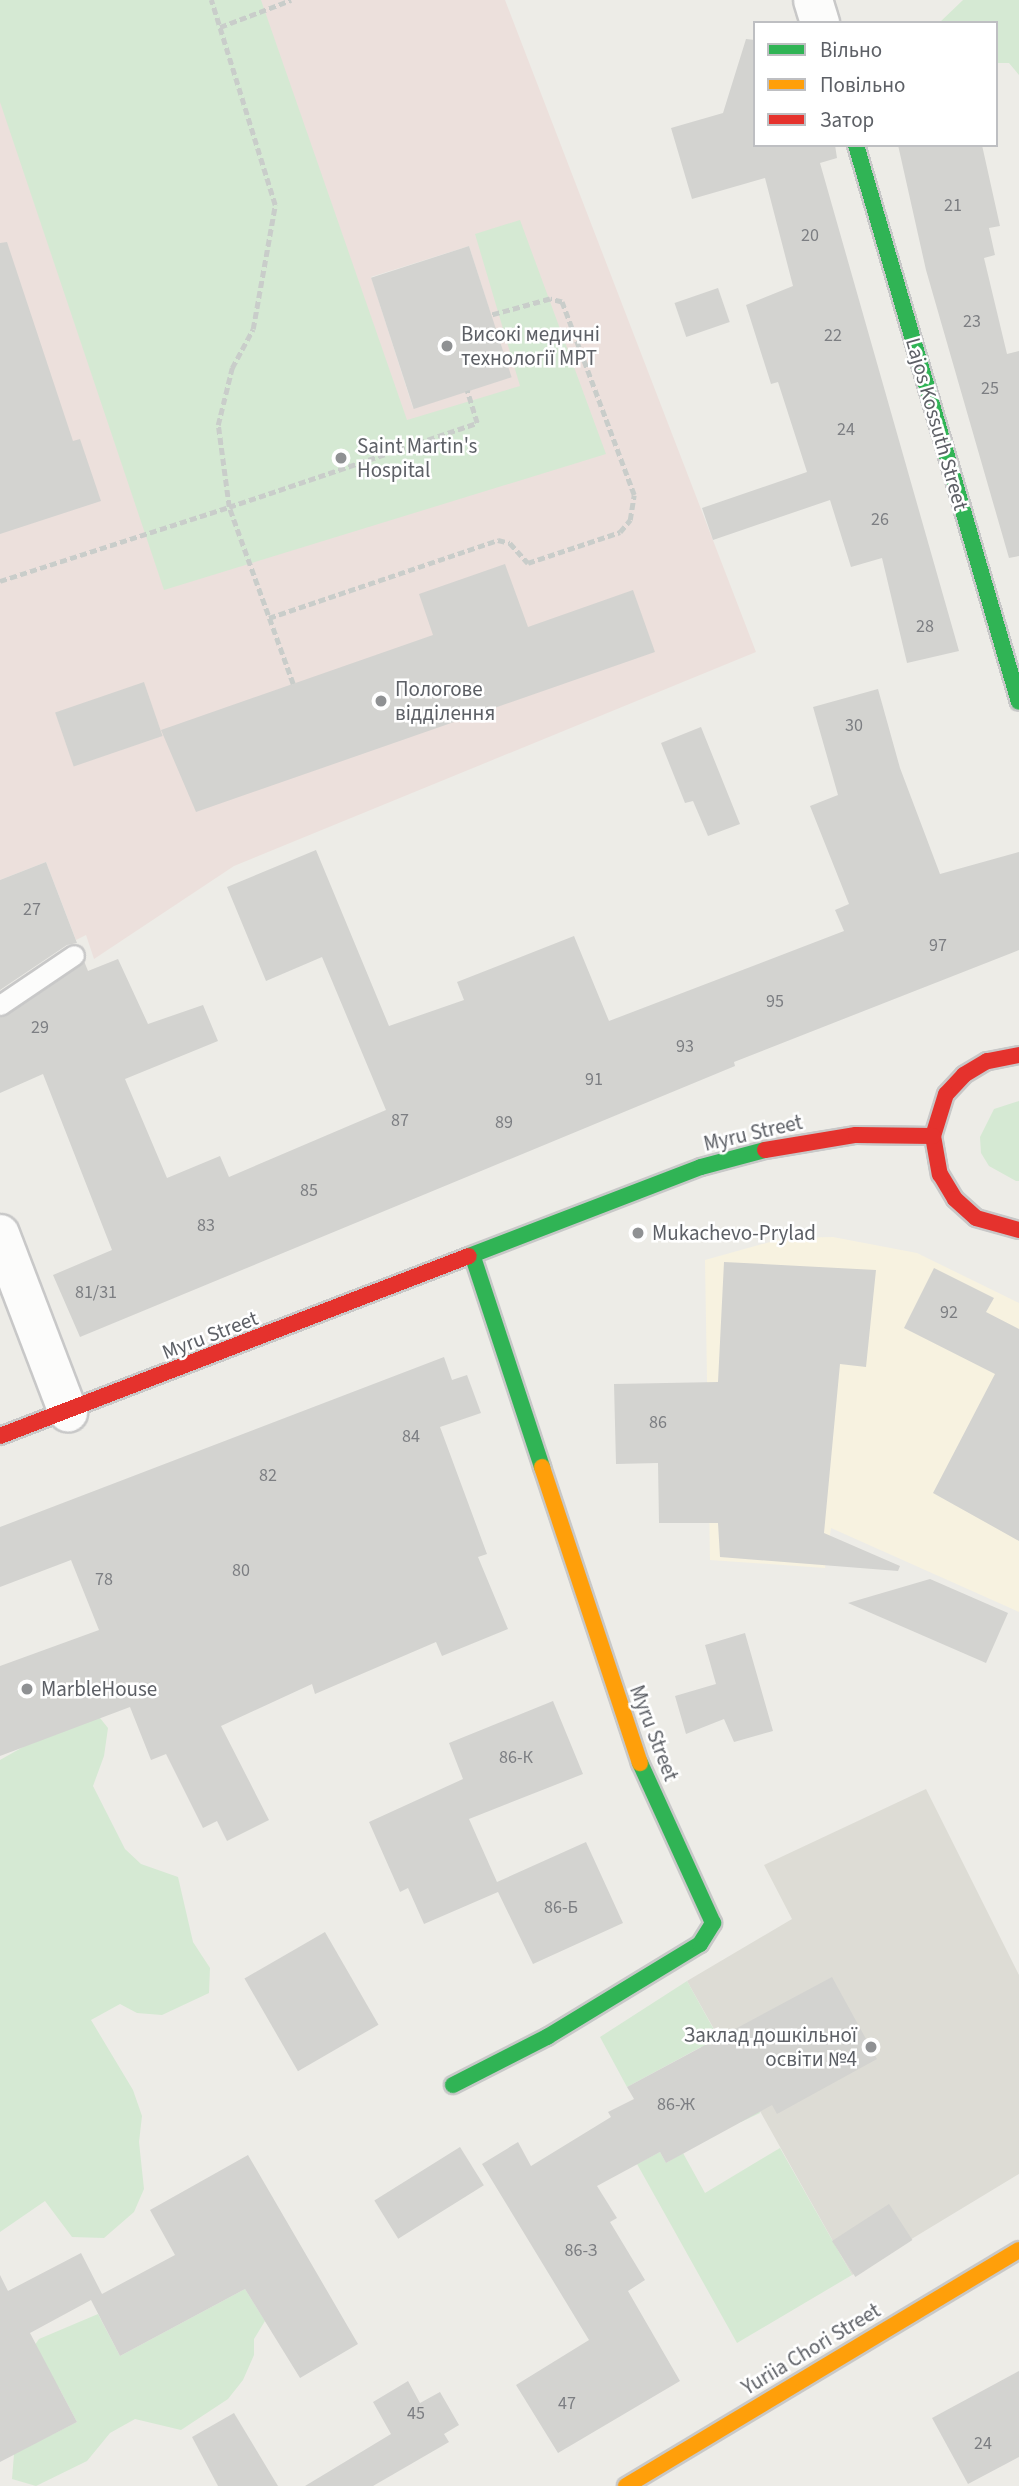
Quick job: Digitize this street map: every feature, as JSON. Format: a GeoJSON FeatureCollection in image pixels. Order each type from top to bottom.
{"type":"FeatureCollection","features":[{"type":"Feature","properties":{"kind":"street"},"geometry":{"type":"LineString","coordinates":[[813,0],[819,21]]}},
{"type":"Feature","properties":{"kind":"street","name":"Lajos Kossuth Street"},"geometry":{"type":"LineString","coordinates":[[857,147],[1016,678]]}},
{"type":"Feature","properties":{"kind":"street"},"geometry":{"type":"LineString","coordinates":[[1019,1055],[987,1061],[964,1075],[946,1094],[933,1136],[940,1174],[954,1199],[976,1218],[1019,1230]]}},
{"type":"Feature","properties":{"kind":"street","name":"Myru Street"},"geometry":{"type":"LineString","coordinates":[[0,1436],[473,1257],[701,1167],[785,1143],[856,1135],[933,1136]]}},
{"type":"Feature","properties":{"kind":"street"},"geometry":{"type":"LineString","coordinates":[[0,1234],[68,1412]]}},
{"type":"Feature","properties":{"kind":"street","name":"Myru Street"},"geometry":{"type":"LineString","coordinates":[[453,2085],[547,2037],[700,1944],[713,1923],[637,1756],[473,1257]]}},
{"type":"Feature","properties":{"kind":"street","name":"Yuriia Chori Street"},"geometry":{"type":"LineString","coordinates":[[626,2486],[1019,2250]]}},
{"type":"Feature","properties":{"kind":"lane"},"geometry":{"type":"LineString","coordinates":[[0,1005],[74,955]]}},
{"type":"Feature","properties":{"kind":"path"},"geometry":{"type":"LineString","coordinates":[[211,0],[275,205],[253,329],[232,368],[218,425],[229,508],[293,684]]}},
{"type":"Feature","properties":{"kind":"path"},"geometry":{"type":"LineString","coordinates":[[219,27],[291,0]]}},
{"type":"Feature","properties":{"kind":"path"},"geometry":{"type":"LineString","coordinates":[[269,618],[498,540],[510,543],[528,564],[620,532],[631,520],[634,495],[562,302],[550,299],[492,315]]}},
{"type":"Feature","properties":{"kind":"path"},"geometry":{"type":"LineString","coordinates":[[0,581],[229,508],[477,423],[467,391]]}},
{"type":"Feature","properties":{"kind":"shaded area","name":"Saint Martin's Hospital"},"geometry":{"type":"Polygon","coordinates":[[[0,0],[505,0],[756,652],[234,866],[94,959],[86,935],[76,940],[46,862],[0,880],[0,0]],[[469,246],[371,277],[413,408],[511,377],[469,246]]]}},
{"type":"Feature","properties":{"kind":"shaded area"},"geometry":{"type":"Polygon","coordinates":[[[833,1237],[917,1253],[1019,1303],[1019,1612],[831,1528],[825,1568],[710,1560],[705,1260],[784,1238],[833,1237]]]}},
{"type":"Feature","properties":{"kind":"shaded area","name":"Заклад дошкільної освіти №4"},"geometry":{"type":"Polygon","coordinates":[[[926,1789],[1019,1975],[1019,2174],[852,2275],[687,1981],[792,1919],[764,1865],[926,1789]]]}},
{"type":"Feature","properties":{"kind":"green space"},"geometry":{"type":"Polygon","coordinates":[[[0,0],[261,0],[407,420],[520,386],[475,234],[520,220],[606,454],[164,590],[0,102],[0,0]]]}},
{"type":"Feature","properties":{"kind":"green space"},"geometry":{"type":"Polygon","coordinates":[[[963,0],[1019,0],[1019,75],[1009,63],[998,63],[998,21],[941,21],[963,0]]]}},
{"type":"Feature","properties":{"kind":"green space"},"geometry":{"type":"Polygon","coordinates":[[[1019,1101],[1019,1181],[1016,1181],[989,1166],[981,1153],[980,1137],[994,1109],[1019,1101]]]}},
{"type":"Feature","properties":{"kind":"green space"},"geometry":{"type":"Polygon","coordinates":[[[92,1708],[108,1728],[104,1756],[93,1786],[125,1849],[141,1864],[178,1877],[193,1942],[210,1968],[209,1993],[162,2015],[137,2013],[120,2004],[91,2020],[133,2090],[142,2116],[139,2142],[144,2189],[134,2212],[104,2238],[72,2237],[45,2201],[0,2232],[0,1760],[92,1708]]]}},
{"type":"Feature","properties":{"kind":"green space"},"geometry":{"type":"Polygon","coordinates":[[[687,1981],[760,2113],[741,2122],[701,2047],[627,2087],[600,2037],[687,1981]]]}},
{"type":"Feature","properties":{"kind":"green space"},"geometry":{"type":"Polygon","coordinates":[[[780,2148],[852,2275],[737,2343],[637,2164],[660,2152],[666,2163],[683,2153],[705,2193],[780,2148]]]}},
{"type":"Feature","properties":{"kind":"green space"},"geometry":{"type":"Polygon","coordinates":[[[245,2289],[265,2321],[254,2339],[254,2355],[243,2380],[228,2399],[181,2430],[135,2419],[110,2433],[87,2461],[36,2486],[12,2479],[14,2454],[77,2422],[59,2388],[26,2376],[25,2359],[39,2339],[98,2314],[120,2356],[245,2289]]]}},
{"type":"Feature","properties":{"kind":"building"},"geometry":{"type":"Polygon","coordinates":[[[746,39],[753,40],[753,147],[835,147],[837,158],[820,163],[959,651],[907,663],[882,558],[851,567],[830,500],[713,540],[702,508],[807,472],[778,382],[771,384],[746,305],[793,286],[765,178],[692,199],[671,128],[723,113],[746,39]]]}},
{"type":"Feature","properties":{"kind":"building"},"geometry":{"type":"Polygon","coordinates":[[[898,147],[982,147],[1000,226],[989,228],[995,255],[984,258],[1007,354],[1019,351],[1019,556],[1009,558],[926,270],[898,147]]]}},
{"type":"Feature","properties":{"kind":"building"},"geometry":{"type":"Polygon","coordinates":[[[7,242],[73,441],[80,439],[101,501],[0,534],[0,243],[7,242]]]}},
{"type":"Feature","properties":{"kind":"building","name":"Високі медичні технології МРТ"},"geometry":{"type":"Polygon","coordinates":[[[469,246],[512,377],[414,409],[371,278],[469,246]]]}},
{"type":"Feature","properties":{"kind":"building"},"geometry":{"type":"Polygon","coordinates":[[[718,288],[730,322],[686,337],[675,303],[718,288]]]}},
{"type":"Feature","properties":{"kind":"building","name":"Пологове відділення"},"geometry":{"type":"Polygon","coordinates":[[[505,564],[528,627],[633,590],[655,652],[196,812],[161,730],[433,635],[419,594],[505,564]]]}},
{"type":"Feature","properties":{"kind":"building"},"geometry":{"type":"Polygon","coordinates":[[[144,682],[163,736],[74,766],[55,713],[144,682]]]}},
{"type":"Feature","properties":{"kind":"building"},"geometry":{"type":"Polygon","coordinates":[[[878,689],[900,768],[940,874],[1019,852],[1019,950],[734,1062],[735,1066],[80,1337],[53,1275],[112,1250],[43,1074],[0,1093],[0,1017],[84,961],[88,971],[118,959],[148,1024],[203,1005],[218,1041],[125,1079],[167,1178],[220,1156],[229,1177],[386,1110],[322,957],[266,981],[227,887],[316,850],[389,1026],[464,1000],[457,982],[574,936],[609,1021],[844,931],[835,910],[849,904],[810,806],[838,795],[813,707],[878,689]]]}},
{"type":"Feature","properties":{"kind":"building"},"geometry":{"type":"Polygon","coordinates":[[[701,727],[740,824],[708,836],[693,801],[685,803],[661,743],[701,727]]]}},
{"type":"Feature","properties":{"kind":"building"},"geometry":{"type":"Polygon","coordinates":[[[46,862],[77,943],[67,945],[0,990],[0,880],[46,862]]]}},
{"type":"Feature","properties":{"kind":"building"},"geometry":{"type":"Polygon","coordinates":[[[724,1262],[876,1270],[866,1367],[840,1364],[824,1533],[900,1566],[898,1571],[720,1557],[718,1523],[659,1523],[658,1463],[616,1464],[614,1384],[718,1382],[724,1262]]]}},
{"type":"Feature","properties":{"kind":"building"},"geometry":{"type":"Polygon","coordinates":[[[934,1268],[994,1298],[986,1312],[1019,1329],[1019,1541],[933,1493],[995,1374],[904,1328],[934,1268]]]}},
{"type":"Feature","properties":{"kind":"building"},"geometry":{"type":"Polygon","coordinates":[[[444,1357],[452,1380],[467,1375],[481,1413],[440,1427],[487,1554],[478,1557],[508,1629],[442,1656],[436,1642],[315,1694],[312,1684],[221,1726],[269,1820],[227,1841],[217,1821],[203,1828],[166,1754],[151,1760],[130,1707],[0,1756],[0,1666],[99,1630],[71,1560],[0,1587],[0,1527],[444,1357]]]}},
{"type":"Feature","properties":{"kind":"building"},"geometry":{"type":"Polygon","coordinates":[[[930,1579],[1008,1613],[986,1663],[848,1603],[930,1579]]]}},
{"type":"Feature","properties":{"kind":"building"},"geometry":{"type":"Polygon","coordinates":[[[745,1633],[773,1731],[734,1742],[724,1719],[686,1734],[675,1696],[716,1684],[705,1645],[745,1633]]]}},
{"type":"Feature","properties":{"kind":"building"},"geometry":{"type":"Polygon","coordinates":[[[553,1701],[583,1774],[469,1819],[497,1882],[586,1842],[623,1923],[533,1964],[498,1892],[424,1924],[408,1888],[400,1892],[369,1822],[463,1779],[449,1743],[553,1701]]]}},
{"type":"Feature","properties":{"kind":"building"},"geometry":{"type":"Polygon","coordinates":[[[325,1932],[378,2025],[298,2071],[244,1979],[325,1932]]]}},
{"type":"Feature","properties":{"kind":"building"},"geometry":{"type":"Polygon","coordinates":[[[832,1977],[877,2059],[777,2114],[772,2105],[666,2163],[660,2152],[597,2186],[617,2218],[610,2222],[645,2280],[628,2291],[680,2381],[558,2453],[516,2385],[589,2340],[482,2164],[518,2142],[531,2166],[611,2117],[608,2112],[634,2099],[627,2087],[832,1977]]]}},
{"type":"Feature","properties":{"kind":"building"},"geometry":{"type":"Polygon","coordinates":[[[460,2147],[484,2185],[398,2239],[374,2201],[460,2147]]]}},
{"type":"Feature","properties":{"kind":"building"},"geometry":{"type":"Polygon","coordinates":[[[248,2155],[358,2344],[300,2378],[245,2289],[120,2356],[91,2300],[30,2333],[77,2422],[0,2462],[0,2275],[8,2291],[81,2253],[102,2294],[175,2255],[150,2210],[248,2155]]]}},
{"type":"Feature","properties":{"kind":"building"},"geometry":{"type":"Polygon","coordinates":[[[889,2204],[912,2240],[855,2277],[832,2241],[889,2204]]]}},
{"type":"Feature","properties":{"kind":"building"},"geometry":{"type":"Polygon","coordinates":[[[1019,2371],[1019,2457],[968,2484],[932,2418],[1019,2371]]]}},
{"type":"Feature","properties":{"kind":"building"},"geometry":{"type":"Polygon","coordinates":[[[408,2381],[420,2403],[440,2392],[459,2425],[444,2434],[449,2442],[373,2486],[305,2486],[391,2434],[373,2402],[408,2381]]]}},
{"type":"Feature","properties":{"kind":"building"},"geometry":{"type":"Polygon","coordinates":[[[234,2413],[278,2486],[218,2486],[192,2437],[234,2413]]]}},
{"type":"Feature","properties":{"kind":"traffic: fast"},"geometry":{"type":"LineString","coordinates":[[857,147],[1019,702]]}},
{"type":"Feature","properties":{"kind":"traffic: fast"},"geometry":{"type":"LineString","coordinates":[[469,1256],[701,1167],[765,1150]]}},
{"type":"Feature","properties":{"kind":"traffic: fast"},"geometry":{"type":"LineString","coordinates":[[473,1257],[542,1467]]}},
{"type":"Feature","properties":{"kind":"traffic: fast"},"geometry":{"type":"LineString","coordinates":[[453,2085],[547,2037],[700,1944],[713,1923],[640,1763]]}},
{"type":"Feature","properties":{"kind":"traffic: slow"},"geometry":{"type":"LineString","coordinates":[[542,1467],[640,1763]]}},
{"type":"Feature","properties":{"kind":"traffic: slow"},"geometry":{"type":"LineString","coordinates":[[626,2486],[1019,2250]]}},
{"type":"Feature","properties":{"kind":"traffic: jam"},"geometry":{"type":"LineString","coordinates":[[1019,1055],[987,1061],[964,1075],[946,1094],[933,1136],[940,1174],[955,1199],[976,1218],[1019,1230]]}},
{"type":"Feature","properties":{"kind":"traffic: jam"},"geometry":{"type":"LineString","coordinates":[[765,1150],[856,1135],[933,1136]]}},
{"type":"Feature","properties":{"kind":"traffic: jam"},"geometry":{"type":"LineString","coordinates":[[0,1436],[469,1256]]}},
{"type":"Feature","properties":{"kind":"place","name":"Високі медичні технології МРТ"},"geometry":{"type":"Point","coordinates":[447,346]}},
{"type":"Feature","properties":{"kind":"place","name":"Saint Martin's Hospital"},"geometry":{"type":"Point","coordinates":[341,458]}},
{"type":"Feature","properties":{"kind":"place","name":"Пологове відділення"},"geometry":{"type":"Point","coordinates":[381,701]}},
{"type":"Feature","properties":{"kind":"place","name":"Mukachevo-Prylad"},"geometry":{"type":"Point","coordinates":[638,1233]}},
{"type":"Feature","properties":{"kind":"place","name":"MarbleHouse"},"geometry":{"type":"Point","coordinates":[27,1689]}},
{"type":"Feature","properties":{"kind":"place","name":"Заклад дошкільної освіти №4"},"geometry":{"type":"Point","coordinates":[871,2047]}}]}
